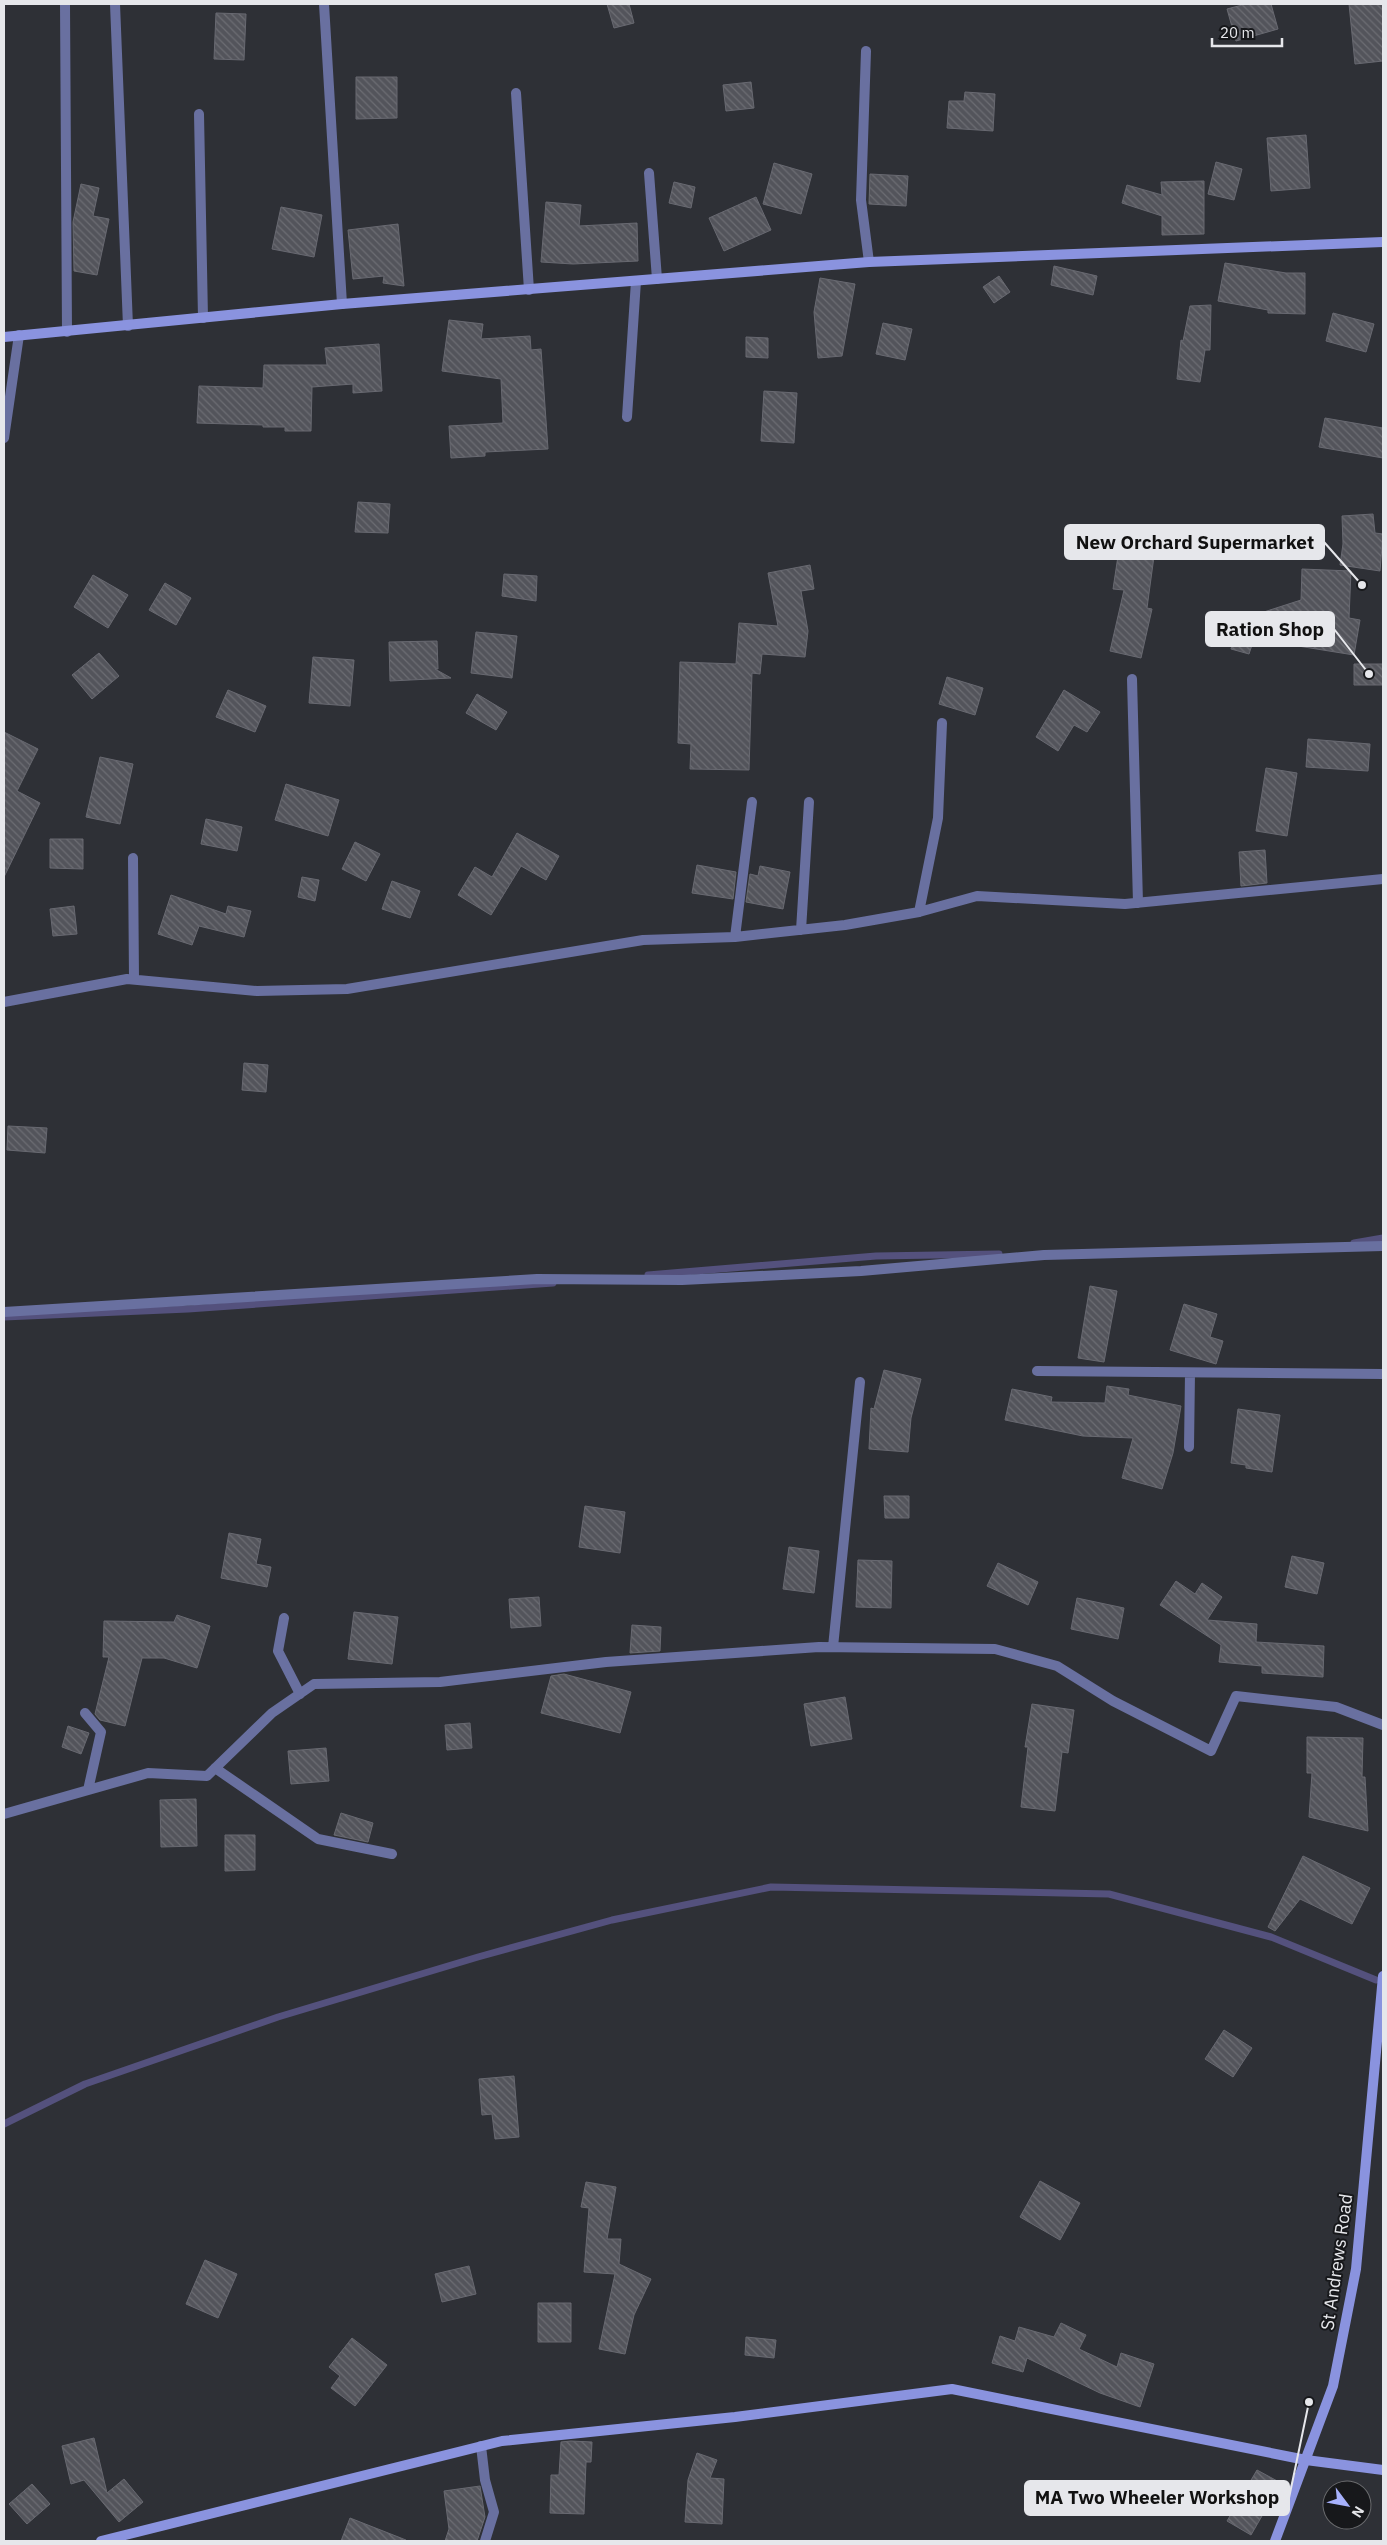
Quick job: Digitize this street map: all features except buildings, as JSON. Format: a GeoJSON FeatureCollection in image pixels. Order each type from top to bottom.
{"type":"FeatureCollection","features":[{"type":"Feature","properties":{"kind":"main road"},"geometry":{"type":"LineString","coordinates":[[4,337],[342,304],[869,262],[1383,242]]}},
{"type":"Feature","properties":{"kind":"main road","name":"St Andrews Road"},"geometry":{"type":"LineString","coordinates":[[1275,2541],[1334,2386],[1356,2269],[1383,1976]]}},
{"type":"Feature","properties":{"kind":"main road"},"geometry":{"type":"LineString","coordinates":[[101,2541],[502,2441],[734,2417],[952,2389],[1306,2460],[1383,2470]]}},
{"type":"Feature","properties":{"kind":"street"},"geometry":{"type":"LineString","coordinates":[[66,4],[67,332]]}},
{"type":"Feature","properties":{"kind":"street"},"geometry":{"type":"LineString","coordinates":[[115,4],[128,326]]}},
{"type":"Feature","properties":{"kind":"street"},"geometry":{"type":"LineString","coordinates":[[324,4],[342,304]]}},
{"type":"Feature","properties":{"kind":"street"},"geometry":{"type":"LineString","coordinates":[[866,51],[861,200],[869,262]]}},
{"type":"Feature","properties":{"kind":"street"},"geometry":{"type":"LineString","coordinates":[[516,93],[528,290]]}},
{"type":"Feature","properties":{"kind":"street"},"geometry":{"type":"LineString","coordinates":[[199,114],[203,318]]}},
{"type":"Feature","properties":{"kind":"street"},"geometry":{"type":"LineString","coordinates":[[649,173],[657,279]]}},
{"type":"Feature","properties":{"kind":"street"},"geometry":{"type":"LineString","coordinates":[[627,417],[636,281]]}},
{"type":"Feature","properties":{"kind":"street"},"geometry":{"type":"LineString","coordinates":[[4,438],[19,335]]}},
{"type":"Feature","properties":{"kind":"street"},"geometry":{"type":"LineString","coordinates":[[1132,679],[1138,903]]}},
{"type":"Feature","properties":{"kind":"street"},"geometry":{"type":"LineString","coordinates":[[918,912],[938,818],[942,723]]}},
{"type":"Feature","properties":{"kind":"street"},"geometry":{"type":"LineString","coordinates":[[735,937],[752,802]]}},
{"type":"Feature","properties":{"kind":"street"},"geometry":{"type":"LineString","coordinates":[[801,930],[809,802]]}},
{"type":"Feature","properties":{"kind":"street"},"geometry":{"type":"LineString","coordinates":[[133,858],[134,980]]}},
{"type":"Feature","properties":{"kind":"street"},"geometry":{"type":"LineString","coordinates":[[4,1002],[126,979],[257,991],[347,989],[643,940],[735,937],[801,930],[918,912],[977,896],[1125,904],[1383,879]]}},
{"type":"Feature","properties":{"kind":"street"},"geometry":{"type":"LineString","coordinates":[[4,1312],[537,1279],[682,1280],[861,1271],[1044,1255],[1383,1246]]}},
{"type":"Feature","properties":{"kind":"street"},"geometry":{"type":"LineString","coordinates":[[1037,1371],[1383,1374]]}},
{"type":"Feature","properties":{"kind":"street"},"geometry":{"type":"LineString","coordinates":[[1189,1447],[1190,1373]]}},
{"type":"Feature","properties":{"kind":"street"},"geometry":{"type":"LineString","coordinates":[[833,1647],[860,1382]]}},
{"type":"Feature","properties":{"kind":"street"},"geometry":{"type":"LineString","coordinates":[[284,1618],[278,1651],[300,1694]]}},
{"type":"Feature","properties":{"kind":"street"},"geometry":{"type":"LineString","coordinates":[[4,1814],[148,1773],[207,1776],[272,1713],[314,1684],[440,1682],[606,1662],[833,1647],[995,1649],[1056,1666],[1113,1701],[1211,1751],[1236,1696],[1336,1707],[1383,1725]]}},
{"type":"Feature","properties":{"kind":"street"},"geometry":{"type":"LineString","coordinates":[[85,1713],[101,1732],[88,1790]]}},
{"type":"Feature","properties":{"kind":"street"},"geometry":{"type":"LineString","coordinates":[[215,1768],[318,1839],[392,1854]]}},
{"type":"Feature","properties":{"kind":"street"},"geometry":{"type":"LineString","coordinates":[[481,2446],[485,2480],[494,2512],[485,2541]]}},
{"type":"Feature","properties":{"kind":"waterway"},"geometry":{"type":"LineString","coordinates":[[1354,1243],[1383,1238]]}},
{"type":"Feature","properties":{"kind":"waterway"},"geometry":{"type":"LineString","coordinates":[[648,1275],[876,1256],[999,1254]]}},
{"type":"Feature","properties":{"kind":"waterway"},"geometry":{"type":"LineString","coordinates":[[4,1317],[188,1309],[553,1283]]}},
{"type":"Feature","properties":{"kind":"waterway"},"geometry":{"type":"LineString","coordinates":[[4,2124],[85,2084],[278,2017],[478,1957],[612,1920],[771,1887],[1109,1894],[1271,1937],[1376,1980]]}},
{"type":"Feature","properties":{"kind":"place","name":"New Orchard Supermarket"},"geometry":{"type":"Point","coordinates":[1362,585]}},
{"type":"Feature","properties":{"kind":"place","name":"Ration Shop"},"geometry":{"type":"Point","coordinates":[1369,674]}},
{"type":"Feature","properties":{"kind":"place","name":"MA Two Wheeler Workshop"},"geometry":{"type":"Point","coordinates":[1309,2402]}}]}
